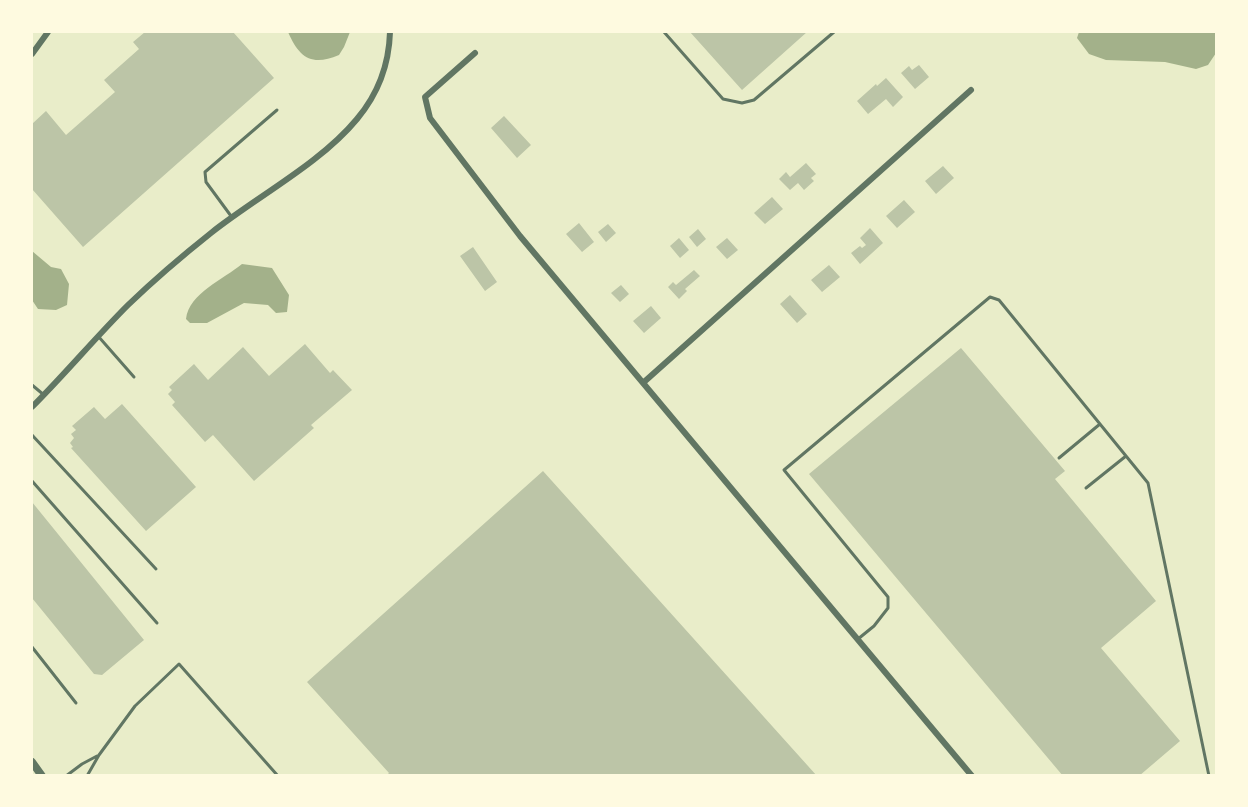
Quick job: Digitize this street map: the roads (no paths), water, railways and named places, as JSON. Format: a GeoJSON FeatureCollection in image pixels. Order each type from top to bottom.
{"type":"FeatureCollection","features":[{"type":"Feature","properties":{"kind":"street"},"geometry":{"type":"LineString","coordinates":[[32,54],[48,32]]}},
{"type":"Feature","properties":{"kind":"street"},"geometry":{"type":"LineString","coordinates":[[32,407],[98,336],[160,275],[232,218],[316,157],[358,119],[377,90],[383,75],[388,57],[390,32]]}},
{"type":"Feature","properties":{"kind":"street"},"geometry":{"type":"LineString","coordinates":[[475,53],[425,97],[430,118],[520,236],[972,776]]}},
{"type":"Feature","properties":{"kind":"street"},"geometry":{"type":"LineString","coordinates":[[644,382],[971,90]]}},
{"type":"Feature","properties":{"kind":"street"},"geometry":{"type":"LineString","coordinates":[[32,762],[42,776]]}},
{"type":"Feature","properties":{"kind":"lane"},"geometry":{"type":"LineString","coordinates":[[664,32],[723,99],[742,103],[754,100],[834,32]]}},
{"type":"Feature","properties":{"kind":"lane"},"geometry":{"type":"LineString","coordinates":[[232,218],[206,182],[205,172],[278,110]]}},
{"type":"Feature","properties":{"kind":"lane"},"geometry":{"type":"LineString","coordinates":[[858,639],[874,626],[888,608],[888,597],[784,470],[990,297],[999,300],[1148,483],[1209,776]]}},
{"type":"Feature","properties":{"kind":"lane"},"geometry":{"type":"LineString","coordinates":[[98,336],[134,377]]}},
{"type":"Feature","properties":{"kind":"lane"},"geometry":{"type":"LineString","coordinates":[[32,385],[44,395]]}},
{"type":"Feature","properties":{"kind":"lane"},"geometry":{"type":"LineString","coordinates":[[1059,458],[1100,424]]}},
{"type":"Feature","properties":{"kind":"lane"},"geometry":{"type":"LineString","coordinates":[[32,435],[156,569]]}},
{"type":"Feature","properties":{"kind":"lane"},"geometry":{"type":"LineString","coordinates":[[1086,488],[1126,456]]}},
{"type":"Feature","properties":{"kind":"lane"},"geometry":{"type":"LineString","coordinates":[[32,481],[157,623]]}},
{"type":"Feature","properties":{"kind":"lane"},"geometry":{"type":"LineString","coordinates":[[32,647],[76,703]]}},
{"type":"Feature","properties":{"kind":"lane"},"geometry":{"type":"LineString","coordinates":[[87,776],[99,755],[135,706],[179,664],[278,776]]}},
{"type":"Feature","properties":{"kind":"lane"},"geometry":{"type":"LineString","coordinates":[[66,776],[99,755]]}}]}
